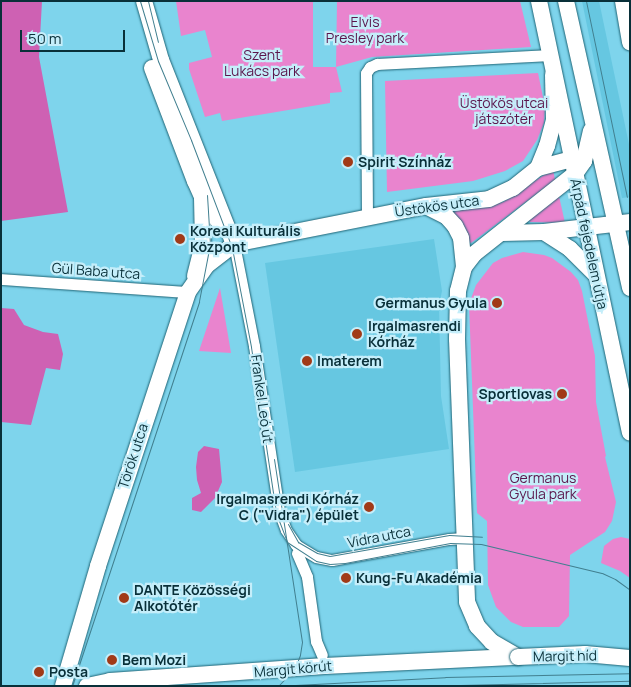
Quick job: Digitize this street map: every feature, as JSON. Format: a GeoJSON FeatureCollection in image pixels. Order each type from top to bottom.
{"type":"FeatureCollection","features":[{"type":"Feature","properties":{"kind":"main road","name":"Frankel Leó út"},"geometry":{"type":"LineString","coordinates":[[144,1],[152,35],[234,244]]}},
{"type":"Feature","properties":{"kind":"main road","name":"Árpád fejedelem útja"},"geometry":{"type":"LineString","coordinates":[[538,1],[553,75],[577,164],[586,228],[630,433]]}},
{"type":"Feature","properties":{"kind":"main road"},"geometry":{"type":"LineString","coordinates":[[566,1],[608,190],[623,223],[630,288]]}},
{"type":"Feature","properties":{"kind":"main road"},"geometry":{"type":"LineString","coordinates":[[622,3],[630,42]]}},
{"type":"Feature","properties":{"kind":"main road","name":"Frankel Leó út"},"geometry":{"type":"LineString","coordinates":[[152,35],[151,64],[202,197],[234,244]]}},
{"type":"Feature","properties":{"kind":"main road"},"geometry":{"type":"LineString","coordinates":[[553,75],[552,128],[538,168],[577,164],[608,190]]}},
{"type":"Feature","properties":{"kind":"main road"},"geometry":{"type":"LineString","coordinates":[[464,267],[474,254],[502,233],[577,164],[589,148],[592,122]]}},
{"type":"Feature","properties":{"kind":"main road","name":"Üstökös utca"},"geometry":{"type":"LineString","coordinates":[[234,244],[426,206],[489,199],[513,188],[538,168]]}},
{"type":"Feature","properties":{"kind":"main road","name":"Frankel Leó út"},"geometry":{"type":"LineString","coordinates":[[188,292],[199,266],[203,245],[202,197]]}},
{"type":"Feature","properties":{"kind":"main road"},"geometry":{"type":"LineString","coordinates":[[426,206],[446,216],[455,226],[461,238],[464,267],[458,291],[457,339],[467,602],[477,626],[498,652]]}},
{"type":"Feature","properties":{"kind":"main road"},"geometry":{"type":"LineString","coordinates":[[502,233],[544,232],[623,223]]}},
{"type":"Feature","properties":{"kind":"main road"},"geometry":{"type":"LineString","coordinates":[[544,232],[570,249],[597,276]]}},
{"type":"Feature","properties":{"kind":"main road","name":"Török utca"},"geometry":{"type":"LineString","coordinates":[[63,686],[98,566],[188,292],[206,266],[234,244]]}},
{"type":"Feature","properties":{"kind":"main road","name":"Margit híd"},"geometry":{"type":"LineString","coordinates":[[498,652],[518,657],[585,654],[630,658]]}},
{"type":"Feature","properties":{"kind":"main road","name":"Margit körút"},"geometry":{"type":"LineString","coordinates":[[87,686],[110,681],[498,652]]}},
{"type":"Feature","properties":{"kind":"street"},"geometry":{"type":"LineString","coordinates":[[367,217],[366,73],[370,67],[376,64],[550,55]]}},
{"type":"Feature","properties":{"kind":"street","name":"Frankel Leó út"},"geometry":{"type":"LineString","coordinates":[[234,244],[254,346],[279,510],[286,530],[299,551],[307,577],[316,641],[322,655]]}},
{"type":"Feature","properties":{"kind":"street","name":"Gül Baba utca"},"geometry":{"type":"LineString","coordinates":[[1,279],[188,292]]}},
{"type":"Feature","properties":{"kind":"street","name":"Vidra utca"},"geometry":{"type":"LineString","coordinates":[[299,551],[316,557],[339,560],[449,539],[464,538]]}},
{"type":"Feature","properties":{"kind":"shaded area"},"geometry":{"type":"Polygon","coordinates":[[[1,1],[42,1],[39,57],[68,212],[1,221],[1,1]]]}},
{"type":"Feature","properties":{"kind":"shaded area"},"geometry":{"type":"Polygon","coordinates":[[[582,1],[599,1],[630,149],[630,197],[622,198],[582,1]]]}},
{"type":"Feature","properties":{"kind":"shaded area","name":"Irgalmasrendi Kórház"},"geometry":{"type":"Polygon","coordinates":[[[434,239],[442,291],[439,305],[441,396],[449,449],[295,472],[265,263],[434,239]]]}},
{"type":"Feature","properties":{"kind":"shaded area"},"geometry":{"type":"Polygon","coordinates":[[[1,308],[14,309],[24,325],[43,332],[58,334],[63,354],[60,370],[46,368],[31,425],[1,422],[1,308]]]}},
{"type":"Feature","properties":{"kind":"shaded area"},"geometry":{"type":"Polygon","coordinates":[[[204,446],[219,449],[222,482],[215,498],[201,512],[192,510],[192,498],[201,493],[196,467],[198,452],[204,446]]]}},
{"type":"Feature","properties":{"kind":"green space","name":"Szent Lukács park"},"geometry":{"type":"Polygon","coordinates":[[[176,1],[313,1],[313,67],[336,67],[342,92],[330,93],[330,103],[222,121],[220,113],[205,117],[189,69],[189,63],[212,57],[205,30],[181,36],[176,1]]]}},
{"type":"Feature","properties":{"kind":"green space","name":"Elvis Presley park"},"geometry":{"type":"Polygon","coordinates":[[[337,1],[520,1],[531,47],[372,57],[336,67],[337,1]]]}},
{"type":"Feature","properties":{"kind":"green space","name":"Üstökös utcai játszótér"},"geometry":{"type":"Polygon","coordinates":[[[538,73],[545,107],[544,123],[537,140],[523,161],[505,171],[473,181],[387,192],[385,81],[538,73]]]}},
{"type":"Feature","properties":{"kind":"green space"},"geometry":{"type":"Polygon","coordinates":[[[553,169],[555,180],[471,243],[467,242],[452,212],[503,202],[553,169]]]}},
{"type":"Feature","properties":{"kind":"green space"},"geometry":{"type":"Polygon","coordinates":[[[559,196],[565,223],[530,222],[528,218],[559,196]]]}},
{"type":"Feature","properties":{"kind":"green space","name":"Germanus Gyula park"},"geometry":{"type":"Polygon","coordinates":[[[523,252],[552,258],[571,272],[578,280],[582,291],[595,356],[596,402],[605,457],[616,502],[612,521],[605,532],[570,555],[569,616],[559,627],[523,627],[511,622],[496,607],[488,585],[487,521],[477,513],[469,304],[476,285],[493,263],[502,258],[523,252]]]}},
{"type":"Feature","properties":{"kind":"green space"},"geometry":{"type":"Polygon","coordinates":[[[220,288],[231,353],[199,351],[220,288]]]}},
{"type":"Feature","properties":{"kind":"green space"},"geometry":{"type":"Polygon","coordinates":[[[621,537],[630,539],[630,578],[620,571],[601,563],[604,546],[613,539],[621,537]]]}},
{"type":"Feature","properties":{"kind":"tram line"},"geometry":{"type":"LineString","coordinates":[[140,1],[158,61],[191,140],[232,248],[251,347],[276,513],[287,542],[316,561],[330,564],[345,563],[450,543],[481,544],[602,573],[615,579],[630,590]]}},
{"type":"Feature","properties":{"kind":"tram line"},"geometry":{"type":"LineString","coordinates":[[148,1],[158,42]]}},
{"type":"Feature","properties":{"kind":"tram line"},"geometry":{"type":"LineString","coordinates":[[586,1],[627,197]]}},
{"type":"Feature","properties":{"kind":"tram line"},"geometry":{"type":"LineString","coordinates":[[72,686],[199,301],[210,244],[207,195]]}},
{"type":"Feature","properties":{"kind":"tram line"},"geometry":{"type":"LineString","coordinates":[[274,459],[302,642],[295,668],[278,686]]}},
{"type":"Feature","properties":{"kind":"tram line"},"geometry":{"type":"LineString","coordinates":[[288,524],[298,542],[317,553],[330,556],[449,535],[482,537]]}},
{"type":"Feature","properties":{"kind":"tram line"},"geometry":{"type":"LineString","coordinates":[[276,686],[445,677],[630,673]]}},
{"type":"Feature","properties":{"kind":"tram line"},"geometry":{"type":"LineString","coordinates":[[419,686],[630,681]]}},
{"type":"Feature","properties":{"kind":"place","name":"Spirit Színház"},"geometry":{"type":"Point","coordinates":[348,162]}},
{"type":"Feature","properties":{"kind":"place","name":"Koreai Kulturális Központ"},"geometry":{"type":"Point","coordinates":[180,239]}},
{"type":"Feature","properties":{"kind":"place","name":"Germanus Gyula"},"geometry":{"type":"Point","coordinates":[497,303]}},
{"type":"Feature","properties":{"kind":"place","name":"Irgalmasrendi Kórház"},"geometry":{"type":"Point","coordinates":[357,334]}},
{"type":"Feature","properties":{"kind":"place","name":"Imaterem"},"geometry":{"type":"Point","coordinates":[307,361]}},
{"type":"Feature","properties":{"kind":"place","name":"Sportlovas"},"geometry":{"type":"Point","coordinates":[562,394]}},
{"type":"Feature","properties":{"kind":"place","name":"Irgalmasrendi Kórház C (\"Vidra\") épület"},"geometry":{"type":"Point","coordinates":[369,507]}},
{"type":"Feature","properties":{"kind":"place","name":"Kung-Fu Akadémia"},"geometry":{"type":"Point","coordinates":[346,578]}},
{"type":"Feature","properties":{"kind":"place","name":"DANTE Közösségi Alkotótér"},"geometry":{"type":"Point","coordinates":[124,598]}},
{"type":"Feature","properties":{"kind":"place","name":"Bem Mozi"},"geometry":{"type":"Point","coordinates":[112,660]}},
{"type":"Feature","properties":{"kind":"place","name":"Posta"},"geometry":{"type":"Point","coordinates":[39,672]}}]}
